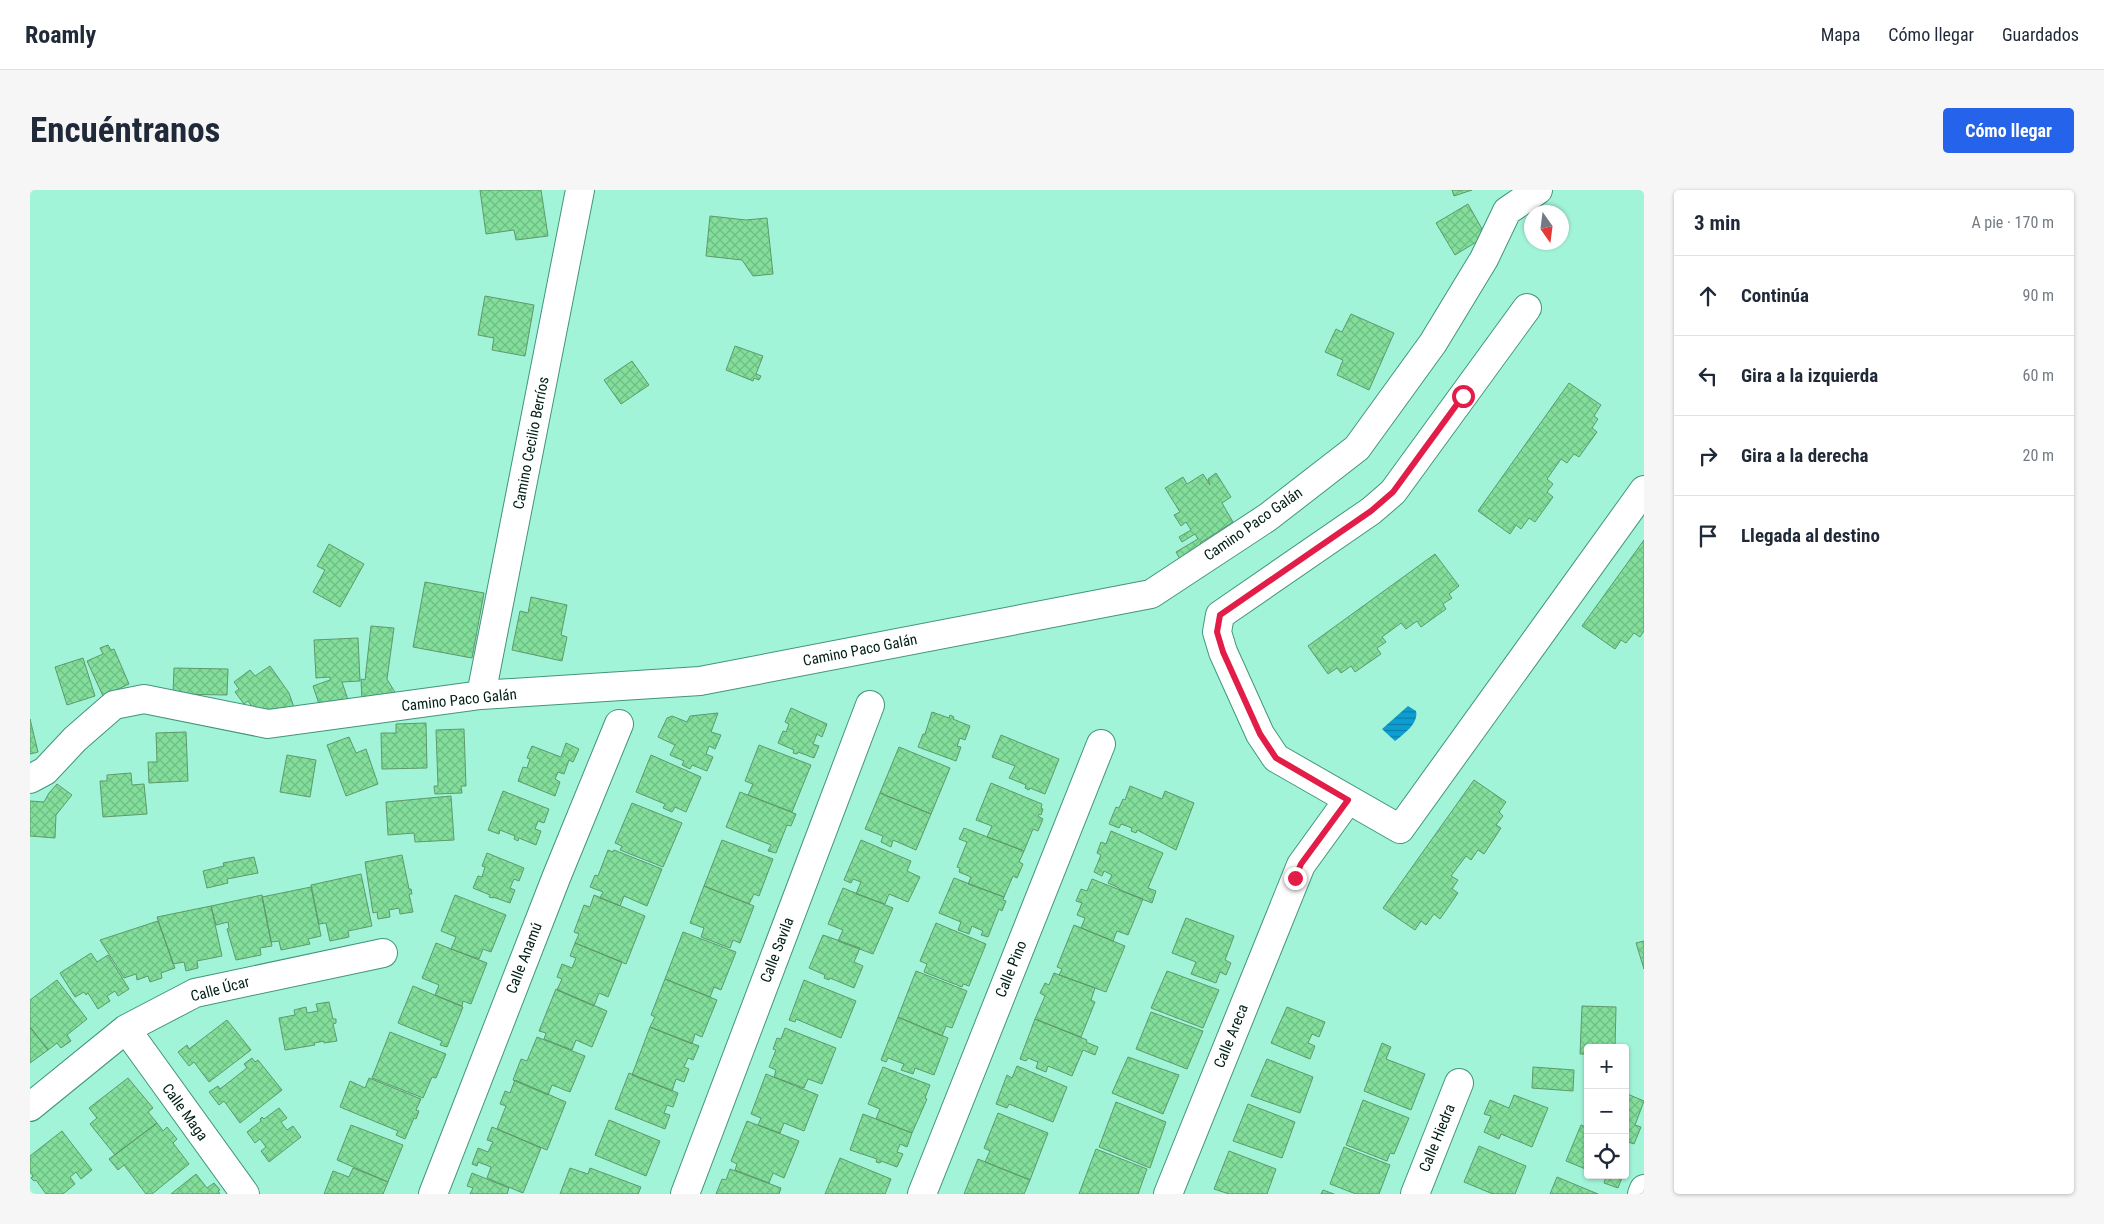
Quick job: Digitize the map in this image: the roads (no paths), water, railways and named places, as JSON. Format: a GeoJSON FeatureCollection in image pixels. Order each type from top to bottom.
{"type":"FeatureCollection","features":[{"type":"Feature","properties":{"kind":"street","name":"Camino Cecilio Berríos"},"geometry":{"type":"LineString","coordinates":[[481,695],[580,190]]}},
{"type":"Feature","properties":{"kind":"street","name":"Camino Paco Galán"},"geometry":{"type":"LineString","coordinates":[[30,779],[45,771],[75,739],[114,705],[144,699],[268,724],[481,695],[700,681],[1151,594],[1268,517],[1357,448],[1433,343],[1484,259],[1508,211],[1538,190]]}},
{"type":"Feature","properties":{"kind":"street"},"geometry":{"type":"LineString","coordinates":[[1528,308],[1393,492],[1371,511],[1220,615],[1217,632],[1223,652],[1260,734],[1276,758],[1400,829],[1644,490]]}},
{"type":"Feature","properties":{"kind":"street","name":"Calle Savila"},"geometry":{"type":"LineString","coordinates":[[685,1194],[870,705]]}},
{"type":"Feature","properties":{"kind":"street","name":"Calle Anamú"},"geometry":{"type":"LineString","coordinates":[[432,1194],[556,878],[619,724]]}},
{"type":"Feature","properties":{"kind":"street","name":"Calle Pino"},"geometry":{"type":"LineString","coordinates":[[922,1194],[1101,744]]}},
{"type":"Feature","properties":{"kind":"street","name":"Calle Areca"},"geometry":{"type":"LineString","coordinates":[[1168,1194],[1301,864],[1348,800]]}},
{"type":"Feature","properties":{"kind":"street","name":"Calle Úcar"},"geometry":{"type":"LineString","coordinates":[[30,1107],[126,1029],[195,993],[383,953]]}},
{"type":"Feature","properties":{"kind":"street","name":"Calle Maga"},"geometry":{"type":"LineString","coordinates":[[126,1029],[245,1194]]}},
{"type":"Feature","properties":{"kind":"street","name":"Calle Hiedra"},"geometry":{"type":"LineString","coordinates":[[1415,1194],[1460,1083]]}},
{"type":"Feature","properties":{"kind":"street"},"geometry":{"type":"LineString","coordinates":[[1642,1194],[1644,1189]]}},
{"type":"Feature","properties":{"kind":"water"},"geometry":{"type":"Polygon","coordinates":[[[1408,706],[1416,711],[1415,720],[1410,728],[1395,741],[1382,729],[1408,706]]]}}]}
